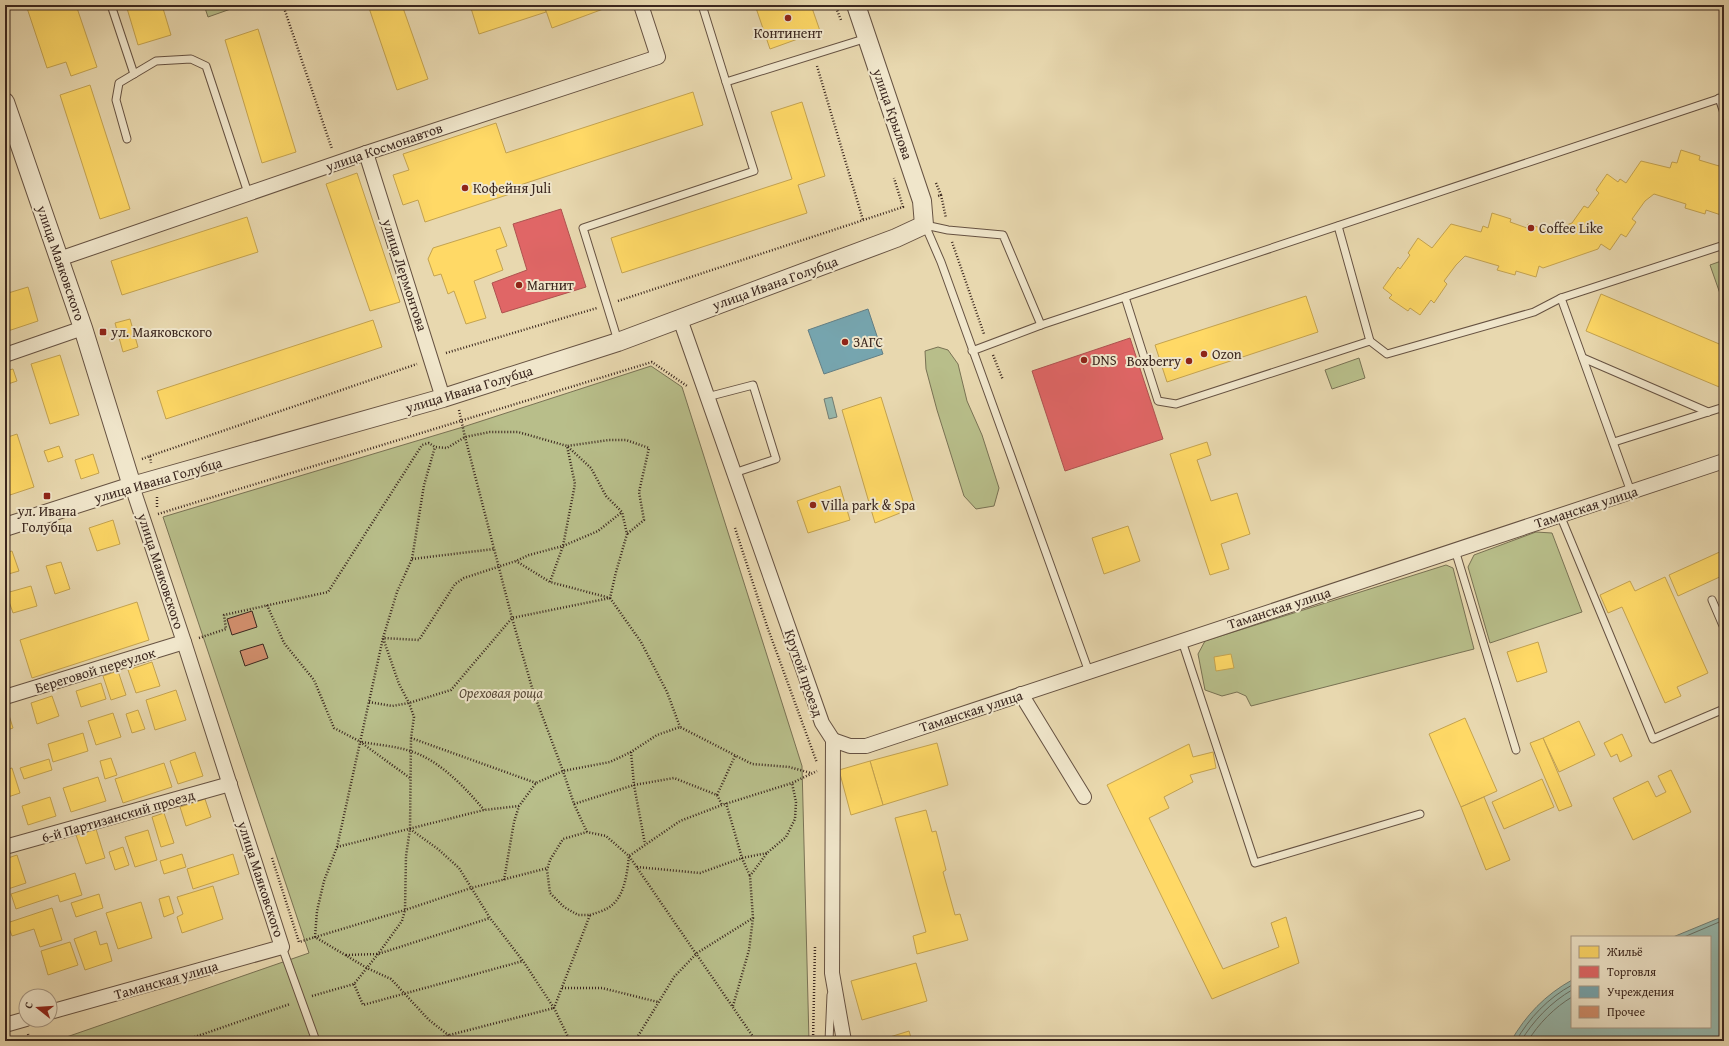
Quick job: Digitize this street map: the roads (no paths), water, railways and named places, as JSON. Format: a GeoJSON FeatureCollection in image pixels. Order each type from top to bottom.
{"type":"FeatureCollection","features":[{"type":"Feature","properties":{"kind":"street","name":"улица Космонавтов"},"geometry":{"type":"LineString","coordinates":[[60,259],[366,152],[658,56],[641,5]]}},
{"type":"Feature","properties":{"kind":"street","name":"улица Крылова"},"geometry":{"type":"LineString","coordinates":[[856,5],[922,201],[924,225]]}},
{"type":"Feature","properties":{"kind":"street","name":"улица Маяковского"},"geometry":{"type":"LineString","coordinates":[[5,102],[83,328],[132,486],[282,947]]}},
{"type":"Feature","properties":{"kind":"street","name":"улица Лермонтова"},"geometry":{"type":"LineString","coordinates":[[366,152],[431,359],[450,395]]}},
{"type":"Feature","properties":{"kind":"street","name":"улица Ивана Голубца"},"geometry":{"type":"LineString","coordinates":[[5,527],[132,486],[450,395],[618,342],[896,238],[924,225]]}},
{"type":"Feature","properties":{"kind":"street","name":"Крутой проезд"},"geometry":{"type":"LineString","coordinates":[[680,318],[822,723],[833,740]]}},
{"type":"Feature","properties":{"kind":"street"},"geometry":{"type":"LineString","coordinates":[[5,355],[83,328]]}},
{"type":"Feature","properties":{"kind":"street","name":"Таманская улица"},"geometry":{"type":"LineString","coordinates":[[833,740],[850,746],[866,746],[1560,515],[1724,462]]}},
{"type":"Feature","properties":{"kind":"street","name":"Береговой переулок"},"geometry":{"type":"LineString","coordinates":[[5,697],[184,642]]}},
{"type":"Feature","properties":{"kind":"street"},"geometry":{"type":"LineString","coordinates":[[1021,694],[1084,797]]}},
{"type":"Feature","properties":{"kind":"street"},"geometry":{"type":"LineString","coordinates":[[833,740],[832,973],[844,1041]]}},
{"type":"Feature","properties":{"kind":"street","name":"6-й Партизанский проезд"},"geometry":{"type":"LineString","coordinates":[[5,847],[230,784]]}},
{"type":"Feature","properties":{"kind":"street","name":"Таманская улица"},"geometry":{"type":"LineString","coordinates":[[58,1010],[282,947]]}},
{"type":"Feature","properties":{"kind":"street"},"geometry":{"type":"LineString","coordinates":[[5,1025],[18,1021]]}},
{"type":"Feature","properties":{"kind":"lane"},"geometry":{"type":"LineString","coordinates":[[111,5],[134,74]]}},
{"type":"Feature","properties":{"kind":"lane"},"geometry":{"type":"LineString","coordinates":[[618,342],[583,228],[754,171],[702,5]]}},
{"type":"Feature","properties":{"kind":"lane"},"geometry":{"type":"LineString","coordinates":[[726,82],[867,38]]}},
{"type":"Feature","properties":{"kind":"lane"},"geometry":{"type":"LineString","coordinates":[[127,138],[116,100],[119,83],[156,61],[191,59],[206,66],[248,193]]}},
{"type":"Feature","properties":{"kind":"lane"},"geometry":{"type":"LineString","coordinates":[[972,351],[1041,325],[1721,98],[1724,113]]}},
{"type":"Feature","properties":{"kind":"lane"},"geometry":{"type":"LineString","coordinates":[[924,225],[948,230],[1003,235],[1041,325]]}},
{"type":"Feature","properties":{"kind":"lane"},"geometry":{"type":"LineString","coordinates":[[924,225],[941,262],[1089,672]]}},
{"type":"Feature","properties":{"kind":"lane"},"geometry":{"type":"LineString","coordinates":[[1338,226],[1370,341],[1387,354],[1534,312],[1561,298],[1724,245]]}},
{"type":"Feature","properties":{"kind":"lane"},"geometry":{"type":"LineString","coordinates":[[1125,297],[1158,401],[1176,404],[1370,341]]}},
{"type":"Feature","properties":{"kind":"lane"},"geometry":{"type":"LineString","coordinates":[[1561,298],[1631,492]]}},
{"type":"Feature","properties":{"kind":"lane"},"geometry":{"type":"LineString","coordinates":[[1583,358],[1708,412]]}},
{"type":"Feature","properties":{"kind":"lane"},"geometry":{"type":"LineString","coordinates":[[708,397],[753,385],[776,459],[734,473]]}},
{"type":"Feature","properties":{"kind":"lane"},"geometry":{"type":"LineString","coordinates":[[1614,442],[1724,407]]}},
{"type":"Feature","properties":{"kind":"lane"},"geometry":{"type":"LineString","coordinates":[[1560,515],[1653,739],[1724,709]]}},
{"type":"Feature","properties":{"kind":"lane"},"geometry":{"type":"LineString","coordinates":[[1455,550],[1516,750]]}},
{"type":"Feature","properties":{"kind":"lane"},"geometry":{"type":"LineString","coordinates":[[1712,600],[1724,628]]}},
{"type":"Feature","properties":{"kind":"lane"},"geometry":{"type":"LineString","coordinates":[[1182,641],[1255,863],[1420,814]]}},
{"type":"Feature","properties":{"kind":"lane","name":"улица Маяковского"},"geometry":{"type":"LineString","coordinates":[[282,947],[316,1041]]}},
{"type":"Feature","properties":{"kind":"lane"},"geometry":{"type":"LineString","coordinates":[[829,1041],[832,973]]}},
{"type":"Feature","properties":{"kind":"water"},"geometry":{"type":"Polygon","coordinates":[[[832,397],[837,417],[829,419],[824,399],[832,397]]]}},
{"type":"Feature","properties":{"kind":"water"},"geometry":{"type":"Polygon","coordinates":[[[1724,916],[1724,1041],[1511,1041],[1537,1006],[1553,992],[1571,981],[1571,1028],[1711,1028],[1711,936],[1675,936],[1724,916]]]}},
{"type":"Feature","properties":{"kind":"place","name":"Континент"},"geometry":{"type":"Point","coordinates":[788,18]}},
{"type":"Feature","properties":{"kind":"place","name":"Кофейня Juli"},"geometry":{"type":"Point","coordinates":[465,188]}},
{"type":"Feature","properties":{"kind":"place","name":"Coffee Like"},"geometry":{"type":"Point","coordinates":[1531,228]}},
{"type":"Feature","properties":{"kind":"place","name":"Магнит"},"geometry":{"type":"Point","coordinates":[519,285]}},
{"type":"Feature","properties":{"kind":"place","name":"ул. Маяковского"},"geometry":{"type":"Point","coordinates":[103,332]}},
{"type":"Feature","properties":{"kind":"place","name":"ЗАГС"},"geometry":{"type":"Point","coordinates":[845,342]}},
{"type":"Feature","properties":{"kind":"place","name":"Ozon"},"geometry":{"type":"Point","coordinates":[1204,354]}},
{"type":"Feature","properties":{"kind":"place","name":"DNS"},"geometry":{"type":"Point","coordinates":[1084,360]}},
{"type":"Feature","properties":{"kind":"place","name":"Boxberry"},"geometry":{"type":"Point","coordinates":[1189,361]}},
{"type":"Feature","properties":{"kind":"place","name":"ул. Ивана Голубца"},"geometry":{"type":"Point","coordinates":[47,496]}},
{"type":"Feature","properties":{"kind":"place","name":"Villa park & Spa"},"geometry":{"type":"Point","coordinates":[813,505]}},
{"type":"Feature","properties":{"kind":"park label","name":"Ореховая роща"},"geometry":{"type":"Point","coordinates":[501,693]}}]}
